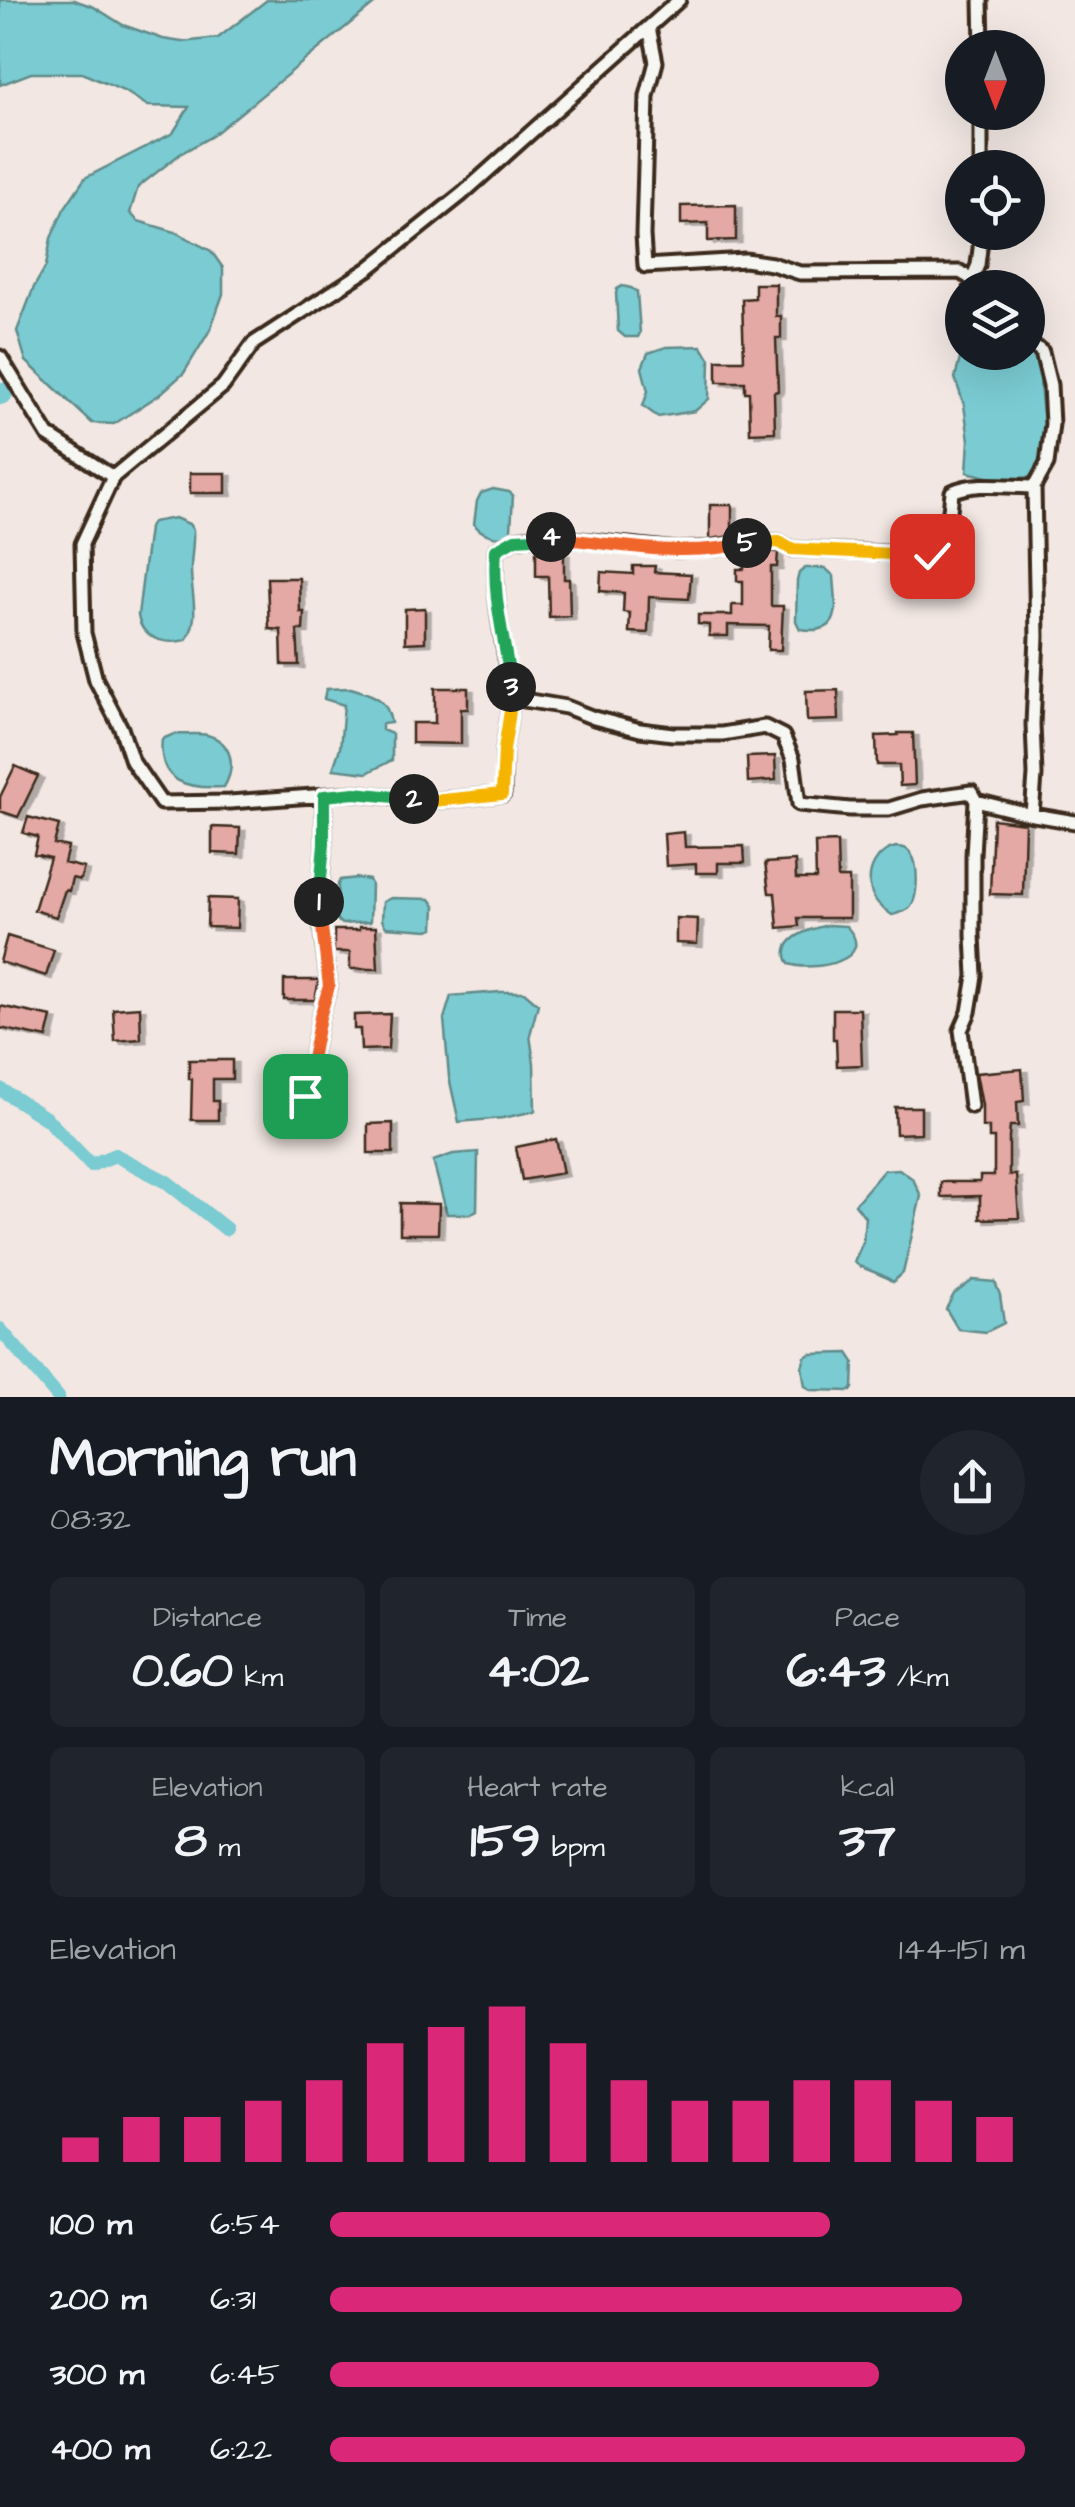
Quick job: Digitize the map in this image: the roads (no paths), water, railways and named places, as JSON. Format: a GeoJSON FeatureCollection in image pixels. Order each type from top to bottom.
{"type":"FeatureCollection","features":[{"type":"Feature","properties":{"kind":"street"},"geometry":{"type":"LineString","coordinates":[[679,0],[462,194],[368,269],[254,343],[223,386],[113,477],[82,544],[84,633],[96,680],[121,728],[132,761],[161,803],[355,793],[433,801],[502,794],[512,698],[494,579],[496,550],[515,539],[542,536],[677,550],[779,542],[791,549],[932,556],[946,548],[952,492],[979,486],[1034,487]]}},
{"type":"Feature","properties":{"kind":"street"},"geometry":{"type":"LineString","coordinates":[[981,0],[982,30]]}},
{"type":"Feature","properties":{"kind":"street"},"geometry":{"type":"LineString","coordinates":[[649,27],[656,62],[647,96],[645,266],[745,260],[800,273],[945,272]]}},
{"type":"Feature","properties":{"kind":"street"},"geometry":{"type":"LineString","coordinates":[[0,357],[48,435],[113,477]]}},
{"type":"Feature","properties":{"kind":"street"},"geometry":{"type":"LineString","coordinates":[[1032,815],[1037,637],[1034,487],[1046,464],[1052,424],[1045,364]]}},
{"type":"Feature","properties":{"kind":"street"},"geometry":{"type":"LineString","coordinates":[[512,698],[566,707],[594,718],[657,732],[722,734],[764,727],[783,736],[793,759],[798,804],[889,809],[922,799],[971,792],[976,801],[975,976],[969,1012],[961,1030],[971,1106]]}},
{"type":"Feature","properties":{"kind":"street"},"geometry":{"type":"LineString","coordinates":[[324,796],[319,906],[329,986],[305,1096],[326,1116]]}},
{"type":"Feature","properties":{"kind":"street"},"geometry":{"type":"LineString","coordinates":[[976,801],[1075,822]]}},
{"type":"Feature","properties":{"kind":"water"},"geometry":{"type":"Polygon","coordinates":[[[0,0],[74,0],[123,25],[182,42],[218,38],[267,0],[379,0],[212,136],[180,154],[138,187],[130,213],[138,221],[175,232],[211,251],[223,268],[223,294],[210,330],[184,373],[159,395],[114,424],[92,423],[26,361],[17,331],[46,266],[51,238],[85,178],[173,133],[189,107],[148,106],[82,73],[31,73],[0,85],[0,0]]]}},
{"type":"Feature","properties":{"kind":"water"},"geometry":{"type":"Polygon","coordinates":[[[622,286],[637,292],[638,337],[625,337],[618,331],[616,293],[622,286]]]}},
{"type":"Feature","properties":{"kind":"water"},"geometry":{"type":"Polygon","coordinates":[[[701,346],[710,359],[709,399],[695,411],[658,417],[643,406],[648,391],[642,368],[648,353],[666,347],[701,346]]]}},
{"type":"Feature","properties":{"kind":"water"},"geometry":{"type":"Polygon","coordinates":[[[957,370],[1041,370],[1047,448],[1034,477],[996,479],[967,472],[969,440],[955,378],[957,370]]]}},
{"type":"Feature","properties":{"kind":"water"},"geometry":{"type":"Polygon","coordinates":[[[493,489],[513,495],[509,535],[490,535],[474,524],[481,493],[493,489]]]}},
{"type":"Feature","properties":{"kind":"water"},"geometry":{"type":"Polygon","coordinates":[[[175,518],[193,530],[194,615],[186,640],[170,642],[149,635],[138,615],[149,528],[152,522],[175,518]]]}},
{"type":"Feature","properties":{"kind":"water"},"geometry":{"type":"Polygon","coordinates":[[[805,568],[825,568],[834,576],[836,609],[831,624],[824,628],[800,629],[796,621],[797,581],[805,568]]]}},
{"type":"Feature","properties":{"kind":"water"},"geometry":{"type":"Polygon","coordinates":[[[351,688],[382,702],[391,723],[382,724],[382,730],[392,734],[392,760],[367,773],[333,769],[340,748],[344,705],[324,699],[326,689],[351,688]]]}},
{"type":"Feature","properties":{"kind":"water"},"geometry":{"type":"Polygon","coordinates":[[[174,734],[207,735],[222,743],[231,764],[224,787],[188,785],[170,774],[162,754],[162,739],[174,734]]]}},
{"type":"Feature","properties":{"kind":"water"},"geometry":{"type":"Polygon","coordinates":[[[896,847],[911,854],[917,882],[912,905],[892,915],[874,899],[870,876],[878,857],[896,847]]]}},
{"type":"Feature","properties":{"kind":"water"},"geometry":{"type":"Polygon","coordinates":[[[357,878],[371,884],[370,922],[342,924],[336,917],[338,884],[340,880],[357,878]]]}},
{"type":"Feature","properties":{"kind":"water"},"geometry":{"type":"Polygon","coordinates":[[[391,898],[430,899],[435,906],[434,928],[386,927],[382,920],[383,902],[391,898]]]}},
{"type":"Feature","properties":{"kind":"water"},"geometry":{"type":"Polygon","coordinates":[[[828,925],[846,926],[855,948],[849,956],[826,965],[789,964],[786,955],[790,942],[828,925]]]}},
{"type":"Feature","properties":{"kind":"water"},"geometry":{"type":"Polygon","coordinates":[[[524,992],[538,1004],[530,1035],[535,1111],[459,1122],[449,1077],[444,1019],[451,996],[524,992]]]}},
{"type":"Feature","properties":{"kind":"water"},"geometry":{"type":"Polygon","coordinates":[[[478,1152],[477,1210],[470,1214],[447,1214],[433,1161],[478,1152]]]}},
{"type":"Feature","properties":{"kind":"water"},"geometry":{"type":"Polygon","coordinates":[[[899,1169],[913,1179],[921,1196],[903,1273],[893,1282],[854,1262],[863,1242],[865,1217],[855,1204],[884,1170],[899,1169]]]}},
{"type":"Feature","properties":{"kind":"water"},"geometry":{"type":"Polygon","coordinates":[[[973,1280],[995,1282],[1000,1295],[1004,1323],[986,1332],[958,1329],[946,1309],[954,1294],[973,1280]]]}},
{"type":"Feature","properties":{"kind":"water"},"geometry":{"type":"Polygon","coordinates":[[[848,1353],[854,1362],[851,1391],[812,1390],[805,1386],[805,1357],[848,1353]]]}},
{"type":"Feature","properties":{"kind":"waterway"},"geometry":{"type":"LineString","coordinates":[[0,1089],[47,1119],[91,1165],[115,1155],[167,1182],[226,1229]]}},
{"type":"Feature","properties":{"kind":"waterway"},"geometry":{"type":"LineString","coordinates":[[0,1329],[58,1397]]}}]}
